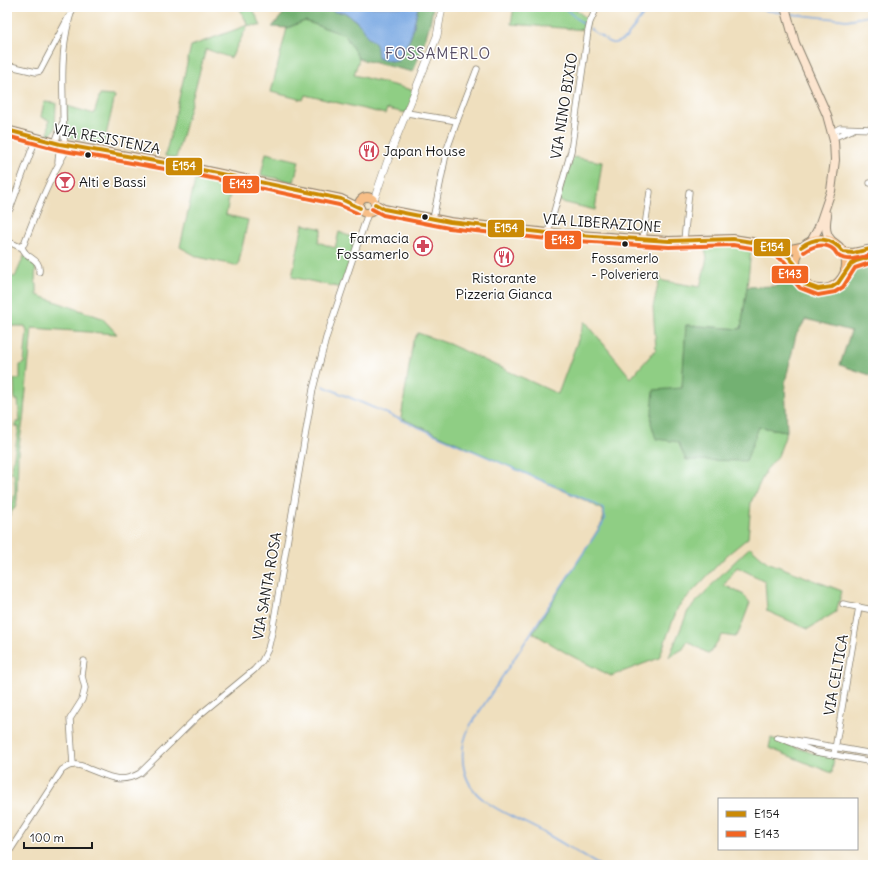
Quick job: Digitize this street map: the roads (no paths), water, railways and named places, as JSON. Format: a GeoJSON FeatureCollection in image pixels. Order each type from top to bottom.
{"type":"FeatureCollection","features":[{"type":"Feature","properties":{"kind":"main road"},"geometry":{"type":"LineString","coordinates":[[785,7],[800,54],[829,120],[837,132],[834,172],[828,200],[818,229],[812,240]]}},
{"type":"Feature","properties":{"kind":"main road","name":"VIA RESISTENZA"},"geometry":{"type":"LineString","coordinates":[[7,130],[62,144],[188,167],[343,200],[369,204]]}},
{"type":"Feature","properties":{"kind":"main road"},"geometry":{"type":"LineString","coordinates":[[828,200],[826,227],[828,236],[843,252],[846,258],[845,271]]}},
{"type":"Feature","properties":{"kind":"main road","name":"VIA LIBERAZIONE"},"geometry":{"type":"LineString","coordinates":[[369,204],[384,209],[433,219],[471,225],[548,233],[669,241],[734,239],[791,249],[802,247]]}},
{"type":"Feature","properties":{"kind":"main road"},"geometry":{"type":"LineString","coordinates":[[834,242],[828,239],[820,238],[812,240],[798,252],[795,264],[796,272],[804,284],[818,289],[832,287],[842,277],[848,267],[856,261],[873,256]]}},
{"type":"Feature","properties":{"kind":"main road","name":"VIA LIBERAZIONE"},"geometry":{"type":"LineString","coordinates":[[771,246],[788,256],[795,264]]}},
{"type":"Feature","properties":{"kind":"main road"},"geometry":{"type":"LineString","coordinates":[[843,252],[853,253],[873,249]]}},
{"type":"Feature","properties":{"kind":"street"},"geometry":{"type":"LineString","coordinates":[[22,247],[58,164],[62,144],[63,51],[73,7]]}},
{"type":"Feature","properties":{"kind":"street"},"geometry":{"type":"LineString","coordinates":[[369,204],[437,36],[442,7]]}},
{"type":"Feature","properties":{"kind":"street","name":"VIA NINO BIXIO"},"geometry":{"type":"LineString","coordinates":[[548,233],[571,151],[588,31],[590,22],[597,7]]}},
{"type":"Feature","properties":{"kind":"street"},"geometry":{"type":"LineString","coordinates":[[7,88],[10,66],[36,72],[40,71],[70,16]]}},
{"type":"Feature","properties":{"kind":"street"},"geometry":{"type":"LineString","coordinates":[[433,219],[447,149],[456,121],[478,69]]}},
{"type":"Feature","properties":{"kind":"street"},"geometry":{"type":"LineString","coordinates":[[407,113],[456,121]]}},
{"type":"Feature","properties":{"kind":"street"},"geometry":{"type":"LineString","coordinates":[[58,164],[62,144],[63,120]]}},
{"type":"Feature","properties":{"kind":"street"},"geometry":{"type":"LineString","coordinates":[[837,132],[856,128],[873,129]]}},
{"type":"Feature","properties":{"kind":"street"},"geometry":{"type":"LineString","coordinates":[[10,209],[36,138]]}},
{"type":"Feature","properties":{"kind":"street"},"geometry":{"type":"LineString","coordinates":[[643,239],[650,192]]}},
{"type":"Feature","properties":{"kind":"street"},"geometry":{"type":"LineString","coordinates":[[684,240],[690,192]]}},
{"type":"Feature","properties":{"kind":"street","name":"VIA SANTA ROSA"},"geometry":{"type":"LineString","coordinates":[[73,765],[80,765],[114,779],[128,779],[140,773],[197,717],[254,670],[262,661],[268,649],[272,632],[313,389],[326,338],[345,278],[366,222],[369,204]]}},
{"type":"Feature","properties":{"kind":"street"},"geometry":{"type":"LineString","coordinates":[[7,241],[22,247],[25,254],[38,262],[40,272]]}},
{"type":"Feature","properties":{"kind":"street"},"geometry":{"type":"LineString","coordinates":[[843,604],[873,610]]}},
{"type":"Feature","properties":{"kind":"street","name":"VIA CELTICA"},"geometry":{"type":"LineString","coordinates":[[834,755],[859,607]]}},
{"type":"Feature","properties":{"kind":"street"},"geometry":{"type":"LineString","coordinates":[[7,855],[57,775],[62,770],[73,765],[70,720],[82,700],[85,688],[82,676],[84,661]]}},
{"type":"Feature","properties":{"kind":"street"},"geometry":{"type":"LineString","coordinates":[[873,754],[776,736],[816,752],[873,762]]}},
{"type":"Feature","properties":{"kind":"water"},"geometry":{"type":"Polygon","coordinates":[[[327,7],[418,7],[409,41],[398,61],[391,61],[378,58],[377,48],[374,42],[367,37],[361,26],[354,20],[344,12],[335,12],[327,7]]]}},
{"type":"Feature","properties":{"kind":"waterway"},"geometry":{"type":"LineString","coordinates":[[563,7],[587,27]]}},
{"type":"Feature","properties":{"kind":"waterway"},"geometry":{"type":"LineString","coordinates":[[590,29],[611,43],[616,43],[626,38],[649,7]]}},
{"type":"Feature","properties":{"kind":"waterway"},"geometry":{"type":"LineString","coordinates":[[742,7],[784,13]]}},
{"type":"Feature","properties":{"kind":"waterway"},"geometry":{"type":"LineString","coordinates":[[790,14],[847,20],[873,15]]}},
{"type":"Feature","properties":{"kind":"waterway"},"geometry":{"type":"LineString","coordinates":[[323,386],[594,503],[603,509],[605,517],[603,523],[470,726],[463,746],[466,776],[476,793],[490,805],[534,827],[599,865]]}},
{"type":"Feature","properties":{"kind":"place","name":"Japan House"},"geometry":{"type":"Point","coordinates":[369,151]}},
{"type":"Feature","properties":{"kind":"place","name":"Alti e Bassi"},"geometry":{"type":"Point","coordinates":[65,182]}},
{"type":"Feature","properties":{"kind":"place","name":"Fossamerlo - Polveriera"},"geometry":{"type":"Point","coordinates":[625,244]}},
{"type":"Feature","properties":{"kind":"place","name":"Farmacia Fossamerlo"},"geometry":{"type":"Point","coordinates":[423,246]}},
{"type":"Feature","properties":{"kind":"place","name":"Ristorante Pizzeria Gianca"},"geometry":{"type":"Point","coordinates":[504,257]}},
{"type":"Feature","properties":{"kind":"district","name":"FOSSAMERLO"},"geometry":{"type":"Point","coordinates":[438,54]}}]}
